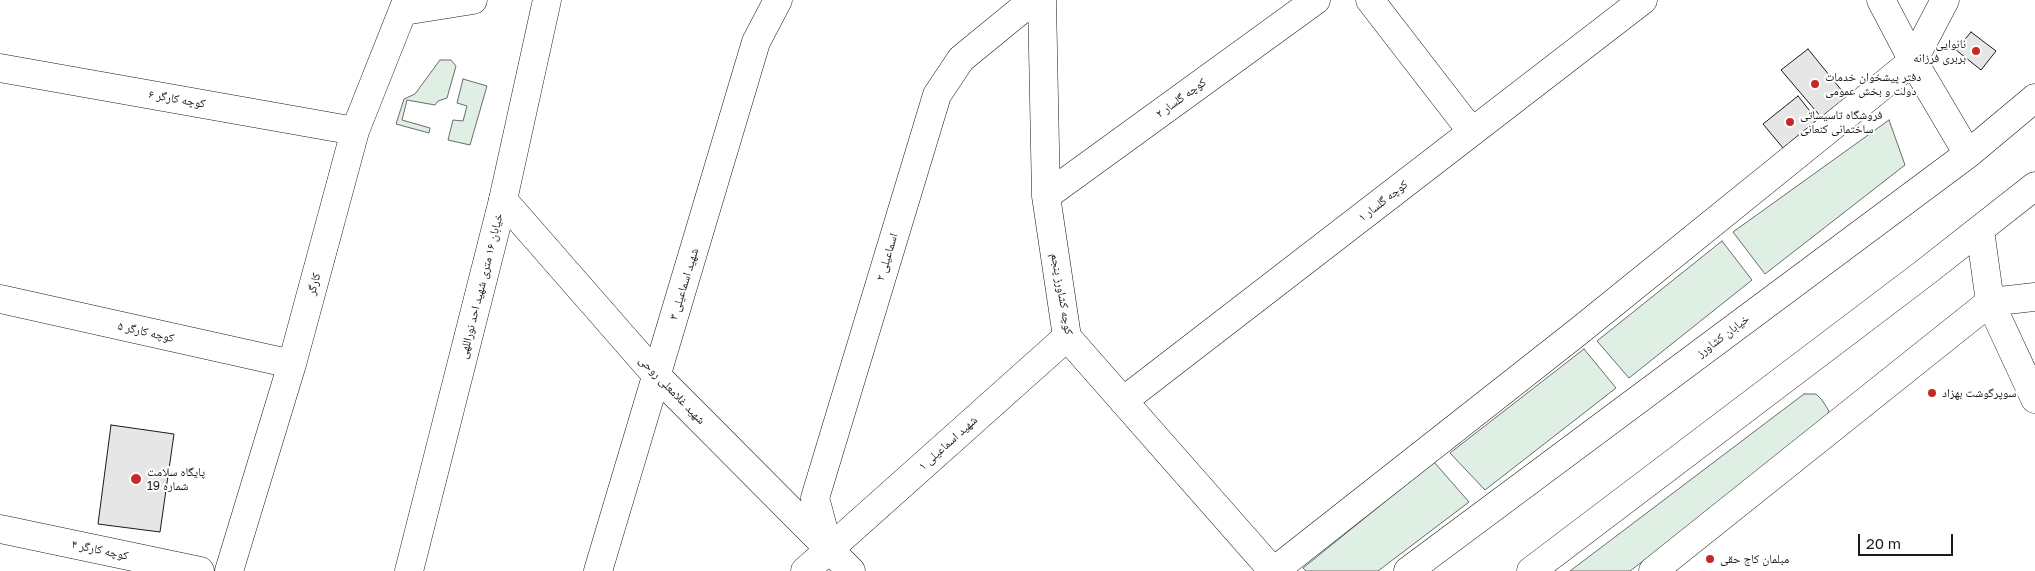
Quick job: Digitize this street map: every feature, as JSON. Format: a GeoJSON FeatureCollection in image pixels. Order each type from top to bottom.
{"type":"FeatureCollection","features":[{"type":"Feature","properties":{"kind":"street"},"geometry":{"type":"LineString","coordinates":[[406,5],[473,0]]}},
{"type":"Feature","properties":{"kind":"street","name":"خیابان ۱۶ متری شهید احد نوراللهی"},"geometry":{"type":"LineString","coordinates":[[409,571],[502,200],[547,0]]}},
{"type":"Feature","properties":{"kind":"street","name":"شهید اسماعیلی ۳"},"geometry":{"type":"LineString","coordinates":[[598,571],[756,42],[778,0]]}},
{"type":"Feature","properties":{"kind":"street","name":"اسماعیلی ۲"},"geometry":{"type":"LineString","coordinates":[[829,550],[815,498],[937,95],[961,59],[1033,0]]}},
{"type":"Feature","properties":{"kind":"street","name":"کوچه کشاورز پنجم"},"geometry":{"type":"LineString","coordinates":[[1042,0],[1046,196],[1067,337],[1274,571]]}},
{"type":"Feature","properties":{"kind":"street","name":"کوچه گلسار ۲"},"geometry":{"type":"LineString","coordinates":[[1046,196],[1316,0]]}},
{"type":"Feature","properties":{"kind":"street"},"geometry":{"type":"LineString","coordinates":[[1370,0],[1472,132]]}},
{"type":"Feature","properties":{"kind":"street","name":"کوچه گلسار ۱"},"geometry":{"type":"LineString","coordinates":[[1122,401],[1643,0]]}},
{"type":"Feature","properties":{"kind":"street"},"geometry":{"type":"LineString","coordinates":[[1881,0],[1913,62],[1968,154]]}},
{"type":"Feature","properties":{"kind":"street"},"geometry":{"type":"LineString","coordinates":[[1274,571],[1579,331],[1913,62],[1945,0]]}},
{"type":"Feature","properties":{"kind":"street","name":"کارگر"},"geometry":{"type":"LineString","coordinates":[[229,571],[292,364],[355,131],[406,5]]}},
{"type":"Feature","properties":{"kind":"street","name":"کوچه کارگر ۶"},"geometry":{"type":"LineString","coordinates":[[0,68],[355,131]]}},
{"type":"Feature","properties":{"kind":"street","name":"خیابان کشاورز"},"geometry":{"type":"LineString","coordinates":[[1408,571],[1968,154],[2035,98]]}},
{"type":"Feature","properties":{"kind":"street"},"geometry":{"type":"LineString","coordinates":[[1531,571],[1980,230],[2035,186]]}},
{"type":"Feature","properties":{"kind":"street","name":"شهید غلامعلی روحی"},"geometry":{"type":"LineString","coordinates":[[502,200],[657,376],[851,571]]}},
{"type":"Feature","properties":{"kind":"street"},"geometry":{"type":"LineString","coordinates":[[1980,230],[1990,302],[2035,399]]}},
{"type":"Feature","properties":{"kind":"street"},"geometry":{"type":"LineString","coordinates":[[1653,571],[1990,302],[2035,297]]}},
{"type":"Feature","properties":{"kind":"street","name":"کوچه کارگر ۵"},"geometry":{"type":"LineString","coordinates":[[0,299],[292,364]]}},
{"type":"Feature","properties":{"kind":"street","name":"شهید اسماعیلی ۱"},"geometry":{"type":"LineString","coordinates":[[805,571],[1067,337]]}},
{"type":"Feature","properties":{"kind":"street","name":"کوچه کارگر ۴"},"geometry":{"type":"LineString","coordinates":[[0,529],[200,571]]}},
{"type":"Feature","properties":{"kind":"green space"},"geometry":{"type":"Polygon","coordinates":[[[440,60],[451,60],[456,66],[447,98],[438,101],[435,105],[407,100],[402,120],[430,128],[429,133],[396,124],[404,99],[415,94],[440,60]]]}},
{"type":"Feature","properties":{"kind":"green space"},"geometry":{"type":"Polygon","coordinates":[[[463,79],[487,86],[470,145],[448,140],[453,120],[463,121],[467,106],[457,103],[463,79]]]}},
{"type":"Feature","properties":{"kind":"green space"},"geometry":{"type":"Polygon","coordinates":[[[1889,120],[1905,165],[1765,274],[1733,232],[1889,120]]]}},
{"type":"Feature","properties":{"kind":"green space"},"geometry":{"type":"Polygon","coordinates":[[[1722,241],[1752,280],[1629,378],[1597,341],[1722,241]]]}},
{"type":"Feature","properties":{"kind":"green space"},"geometry":{"type":"Polygon","coordinates":[[[1584,349],[1616,388],[1485,490],[1450,453],[1584,349]]]}},
{"type":"Feature","properties":{"kind":"green space"},"geometry":{"type":"Polygon","coordinates":[[[1804,394],[1816,394],[1829,411],[1823,424],[1630,571],[1570,571],[1804,394]]]}},
{"type":"Feature","properties":{"kind":"green space"},"geometry":{"type":"Polygon","coordinates":[[[1434,462],[1469,502],[1378,571],[1306,571],[1303,568],[1434,462]]]}},
{"type":"Feature","properties":{"kind":"building","name":"نانوایی بربری فرزانه"},"geometry":{"type":"Polygon","coordinates":[[[1971,32],[1996,51],[1981,70],[1956,50],[1971,32]]]}},
{"type":"Feature","properties":{"kind":"building","name":"دفتر پیشخوان خدمات دولت و بخش عمومی"},"geometry":{"type":"Polygon","coordinates":[[[1808,49],[1847,97],[1821,117],[1781,70],[1808,49]]]}},
{"type":"Feature","properties":{"kind":"building","name":"فروشگاه تاسیساتی ساختمانی کنعانی"},"geometry":{"type":"Polygon","coordinates":[[[1798,96],[1817,120],[1783,148],[1763,124],[1798,96]]]}},
{"type":"Feature","properties":{"kind":"building","name":"پایگاه سلامت شماره 19"},"geometry":{"type":"Polygon","coordinates":[[[111,425],[174,434],[160,532],[98,524],[111,425]]]}},
{"type":"Feature","properties":{"kind":"place","name":"نانوایی بربری فرزانه"},"geometry":{"type":"Point","coordinates":[1976,51]}},
{"type":"Feature","properties":{"kind":"place","name":"دفتر پیشخوان خدمات دولت و بخش عمومی"},"geometry":{"type":"Point","coordinates":[1815,84]}},
{"type":"Feature","properties":{"kind":"place","name":"فروشگاه تاسیساتی ساختمانی کنعانی"},"geometry":{"type":"Point","coordinates":[1790,122]}},
{"type":"Feature","properties":{"kind":"place","name":"سوپرگوشت بهزاد"},"geometry":{"type":"Point","coordinates":[1932,393]}},
{"type":"Feature","properties":{"kind":"place","name":"پایگاه سلامت شماره 19"},"geometry":{"type":"Point","coordinates":[136,479]}},
{"type":"Feature","properties":{"kind":"place","name":"مبلمان کاج حقی"},"geometry":{"type":"Point","coordinates":[1710,559]}}]}
